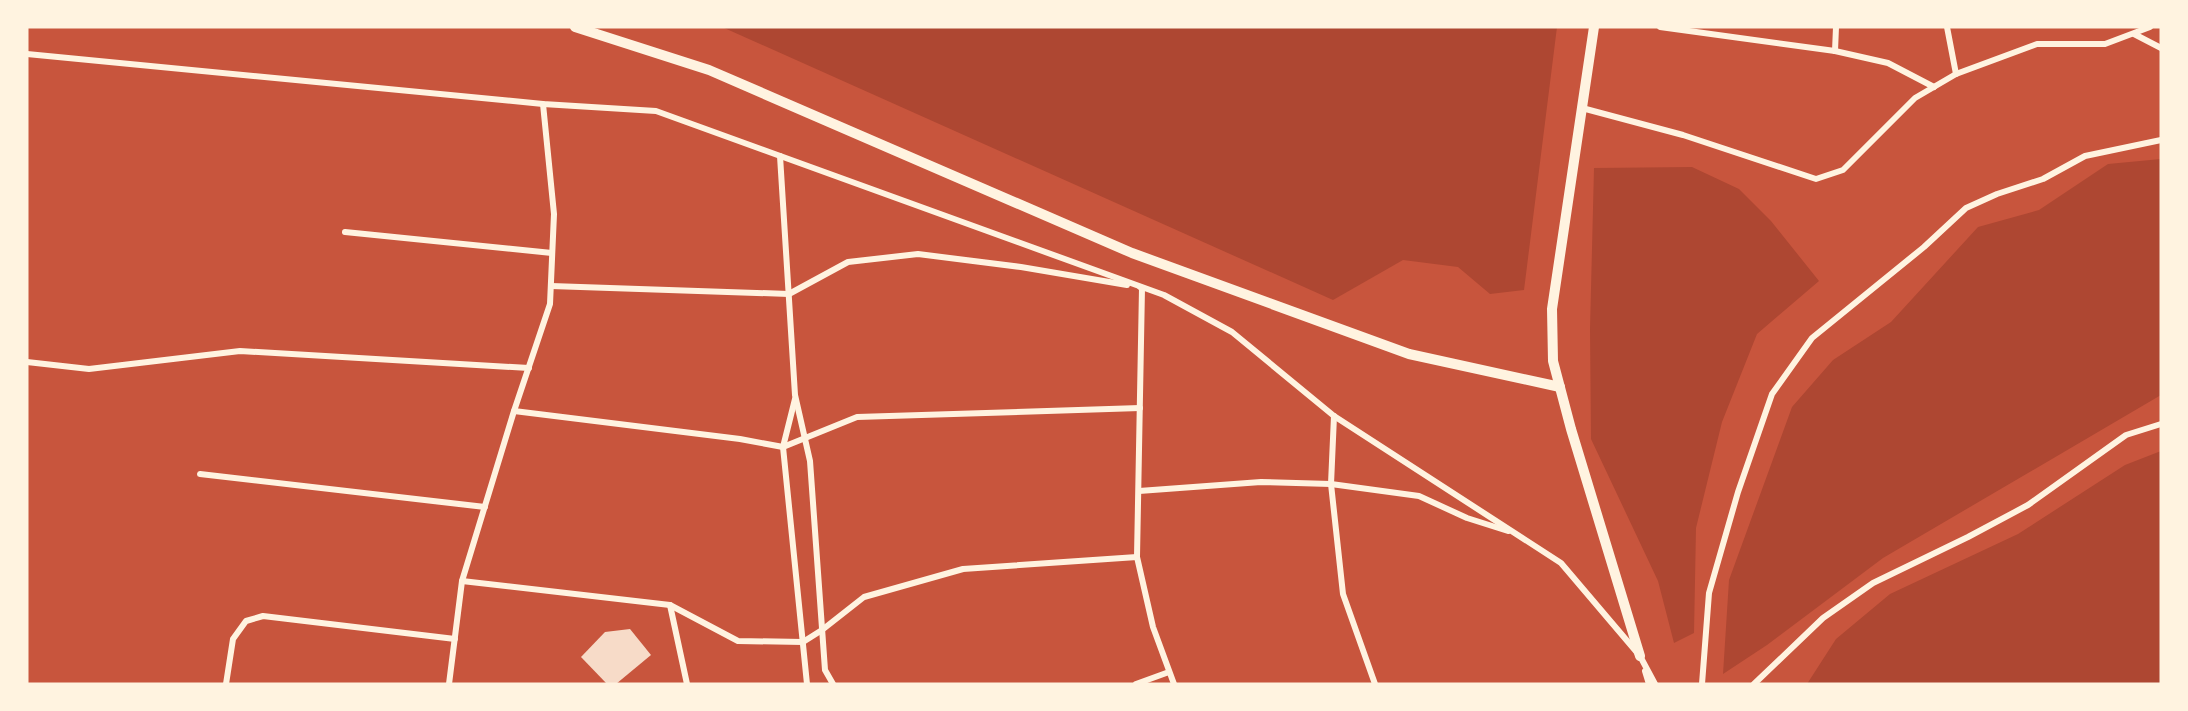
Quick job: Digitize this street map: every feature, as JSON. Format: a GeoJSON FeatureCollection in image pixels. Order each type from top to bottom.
{"type":"FeatureCollection","features":[{"type":"Feature","properties":{"kind":"street"},"geometry":{"type":"LineString","coordinates":[[575,27],[709,70],[1165,266],[1409,354],[1560,387]]}},
{"type":"Feature","properties":{"kind":"street"},"geometry":{"type":"LineString","coordinates":[[1594,27],[1552,309],[1553,361],[1649,684]]}},
{"type":"Feature","properties":{"kind":"street"},"geometry":{"type":"LineString","coordinates":[[1660,27],[1835,51],[1888,63],[1934,87]]}},
{"type":"Feature","properties":{"kind":"street"},"geometry":{"type":"LineString","coordinates":[[1835,51],[1836,27]]}},
{"type":"Feature","properties":{"kind":"street"},"geometry":{"type":"LineString","coordinates":[[1947,27],[1956,74]]}},
{"type":"Feature","properties":{"kind":"street"},"geometry":{"type":"LineString","coordinates":[[1582,108],[1683,135],[1816,178],[1843,170],[1915,98],[1956,74],[2037,44],[2105,44],[2151,27]]}},
{"type":"Feature","properties":{"kind":"street"},"geometry":{"type":"LineString","coordinates":[[2134,34],[2161,48]]}},
{"type":"Feature","properties":{"kind":"street"},"geometry":{"type":"LineString","coordinates":[[27,54],[543,104],[656,111],[1164,295],[1232,332],[1334,416],[1561,563],[1640,656],[1655,684]]}},
{"type":"Feature","properties":{"kind":"street"},"geometry":{"type":"LineString","coordinates":[[449,684],[462,581],[514,411],[550,304],[554,214],[543,104]]}},
{"type":"Feature","properties":{"kind":"street"},"geometry":{"type":"LineString","coordinates":[[1702,684],[1709,593],[1738,492],[1772,394],[1812,338],[1924,247],[1966,208],[1997,194],[2043,179],[2085,156],[2161,141]]}},
{"type":"Feature","properties":{"kind":"street"},"geometry":{"type":"LineString","coordinates":[[780,156],[795,395],[810,461],[825,670],[832,684]]}},
{"type":"Feature","properties":{"kind":"street"},"geometry":{"type":"LineString","coordinates":[[345,232],[552,253]]}},
{"type":"Feature","properties":{"kind":"street"},"geometry":{"type":"LineString","coordinates":[[551,286],[789,294],[848,262],[918,254],[1021,267],[1142,288]]}},
{"type":"Feature","properties":{"kind":"street"},"geometry":{"type":"LineString","coordinates":[[1142,288],[1137,557],[1153,627],[1174,684]]}},
{"type":"Feature","properties":{"kind":"street"},"geometry":{"type":"LineString","coordinates":[[27,362],[89,369],[240,351],[529,368]]}},
{"type":"Feature","properties":{"kind":"street"},"geometry":{"type":"LineString","coordinates":[[795,395],[783,447],[807,684]]}},
{"type":"Feature","properties":{"kind":"street"},"geometry":{"type":"LineString","coordinates":[[514,411],[740,439],[783,447],[857,417],[1140,408]]}},
{"type":"Feature","properties":{"kind":"street"},"geometry":{"type":"LineString","coordinates":[[1334,416],[1331,484],[1343,594],[1375,684]]}},
{"type":"Feature","properties":{"kind":"street"},"geometry":{"type":"LineString","coordinates":[[1754,684],[1823,618],[1873,583],[2028,505],[2126,435],[2161,424]]}},
{"type":"Feature","properties":{"kind":"street"},"geometry":{"type":"LineString","coordinates":[[200,474],[485,507]]}},
{"type":"Feature","properties":{"kind":"street"},"geometry":{"type":"LineString","coordinates":[[1139,491],[1260,482],[1331,484],[1419,496],[1467,518],[1516,533]]}},
{"type":"Feature","properties":{"kind":"street"},"geometry":{"type":"LineString","coordinates":[[462,581],[670,605],[738,641],[803,642],[864,597],[963,569],[1137,557]]}},
{"type":"Feature","properties":{"kind":"street"},"geometry":{"type":"LineString","coordinates":[[670,605],[687,684]]}},
{"type":"Feature","properties":{"kind":"street"},"geometry":{"type":"LineString","coordinates":[[226,684],[233,639],[246,621],[263,616],[455,639]]}},
{"type":"Feature","properties":{"kind":"street"},"geometry":{"type":"LineString","coordinates":[[1136,684],[1169,672]]}},
{"type":"Feature","properties":{"kind":"shaded area"},"geometry":{"type":"Polygon","coordinates":[[[722,27],[1557,27],[1524,290],[1490,294],[1458,267],[1403,260],[1333,300],[722,27]]]}},
{"type":"Feature","properties":{"kind":"shaded area"},"geometry":{"type":"Polygon","coordinates":[[[2161,159],[2161,395],[1883,558],[1767,645],[1723,674],[1729,580],[1792,407],[1833,360],[1891,322],[1978,227],[2039,210],[2108,164],[2161,159]]]}},
{"type":"Feature","properties":{"kind":"shaded area"},"geometry":{"type":"Polygon","coordinates":[[[1692,167],[1739,189],[1771,221],[1819,281],[1757,334],[1722,422],[1696,528],[1694,633],[1674,643],[1658,581],[1591,439],[1590,329],[1594,168],[1692,167]]]}},
{"type":"Feature","properties":{"kind":"shaded area"},"geometry":{"type":"Polygon","coordinates":[[[2161,451],[2161,684],[1807,684],[1836,639],[1890,594],[2018,534],[2125,465],[2161,451]]]}},
{"type":"Feature","properties":{"kind":"building"},"geometry":{"type":"Polygon","coordinates":[[[630,629],[651,655],[616,684],[607,684],[581,657],[605,632],[630,629]]]}}]}
